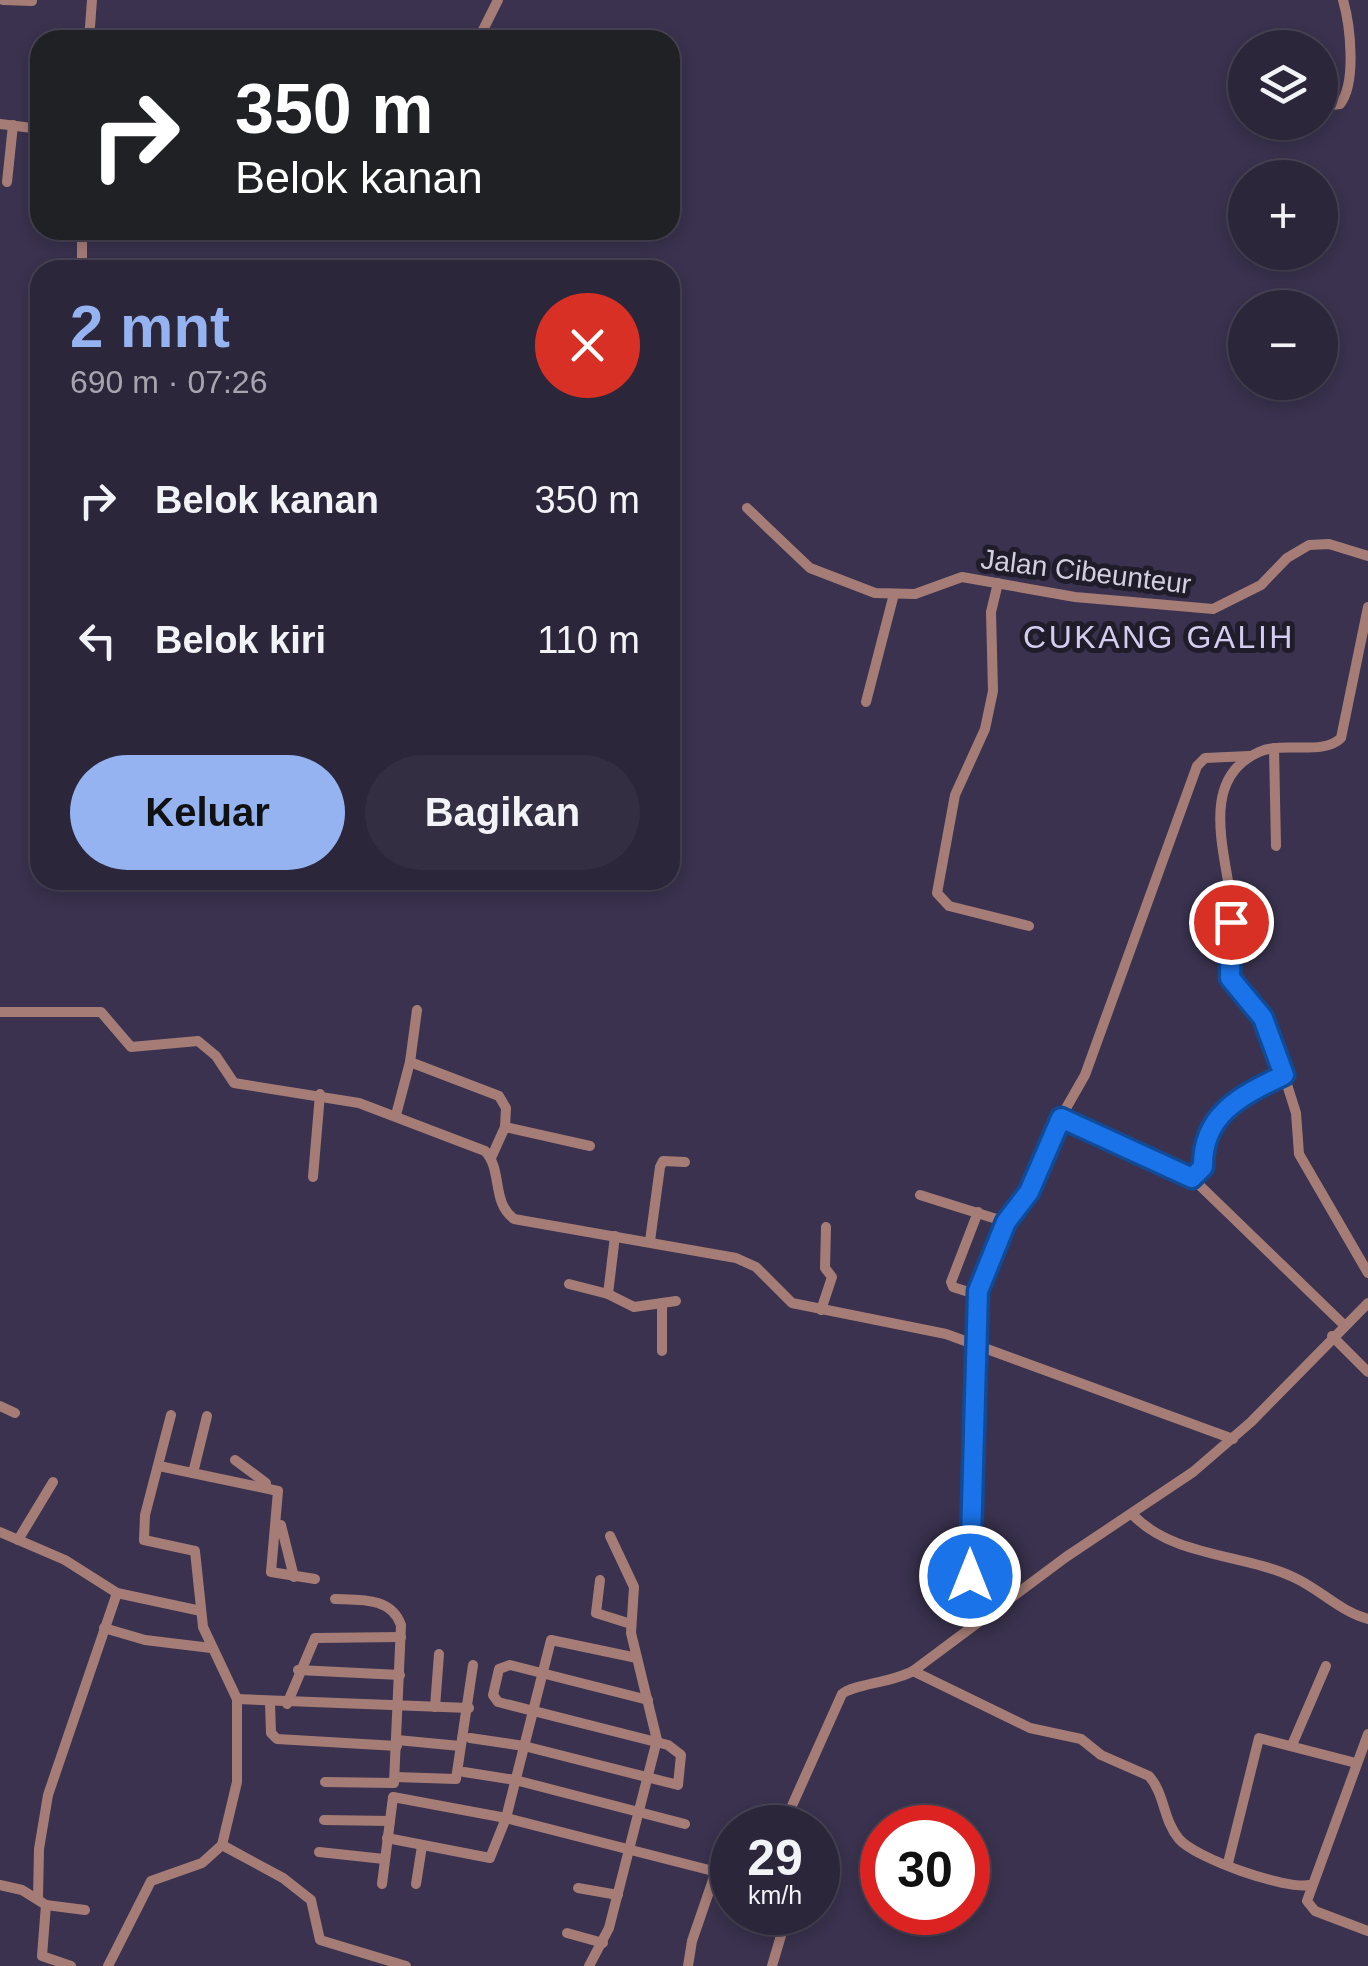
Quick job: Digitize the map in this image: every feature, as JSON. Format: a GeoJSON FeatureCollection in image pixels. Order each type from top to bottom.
{"type":"FeatureCollection","features":[{"type":"Feature","properties":{"kind":"street"},"geometry":{"type":"LineString","coordinates":[[2,0],[32,2]]}},
{"type":"Feature","properties":{"kind":"street"},"geometry":{"type":"LineString","coordinates":[[89,30],[92,0]]}},
{"type":"Feature","properties":{"kind":"street"},"geometry":{"type":"LineString","coordinates":[[1338,104],[1347,92],[1347,24],[1342,0]]}},
{"type":"Feature","properties":{"kind":"street"},"geometry":{"type":"LineString","coordinates":[[482,30],[494,1]]}},
{"type":"Feature","properties":{"kind":"street"},"geometry":{"type":"LineString","coordinates":[[0,124],[30,128]]}},
{"type":"Feature","properties":{"kind":"street"},"geometry":{"type":"LineString","coordinates":[[7,182],[13,126]]}},
{"type":"Feature","properties":{"kind":"street","name":"Jalan Cibeunteur"},"geometry":{"type":"LineString","coordinates":[[747,508],[810,568],[852,587],[894,594],[915,594],[957,578],[1075,597],[1213,609],[1261,585],[1287,558],[1309,545],[1350,548],[1368,556]]}},
{"type":"Feature","properties":{"kind":"street"},"geometry":{"type":"LineString","coordinates":[[998,583],[991,612],[993,691],[985,729],[954,794],[937,894],[950,906],[1028,926]]}},
{"type":"Feature","properties":{"kind":"street"},"geometry":{"type":"LineString","coordinates":[[866,702],[894,594]]}},
{"type":"Feature","properties":{"kind":"street"},"geometry":{"type":"LineString","coordinates":[[998,1609],[973,1586],[970,1576],[969,1484],[978,1295],[1006,1222],[1029,1192],[1061,1118],[1085,1076],[1196,766],[1206,758],[1331,745],[1341,738],[1368,607]]}},
{"type":"Feature","properties":{"kind":"street"},"geometry":{"type":"LineString","coordinates":[[1274,748],[1276,846]]}},
{"type":"Feature","properties":{"kind":"street"},"geometry":{"type":"LineString","coordinates":[[1252,756],[1230,778],[1222,799],[1221,851],[1232,914],[1230,978],[1263,1018],[1296,1113],[1299,1154],[1368,1272]]}},
{"type":"Feature","properties":{"kind":"street"},"geometry":{"type":"LineString","coordinates":[[396,1115],[410,1062],[417,1010]]}},
{"type":"Feature","properties":{"kind":"street"},"geometry":{"type":"LineString","coordinates":[[0,1012],[101,1012],[126,1046],[198,1041],[216,1056],[234,1084],[320,1094],[396,1115],[469,1142],[491,1158],[508,1214],[520,1221],[748,1262],[786,1300],[878,1318],[977,1344],[1233,1439]]}},
{"type":"Feature","properties":{"kind":"street"},"geometry":{"type":"LineString","coordinates":[[410,1062],[499,1096],[506,1108],[505,1127],[491,1158]]}},
{"type":"Feature","properties":{"kind":"street"},"geometry":{"type":"LineString","coordinates":[[1192,1178],[1203,1167],[1202,1152],[1225,1107],[1284,1075]]}},
{"type":"Feature","properties":{"kind":"street"},"geometry":{"type":"LineString","coordinates":[[313,1177],[320,1094]]}},
{"type":"Feature","properties":{"kind":"street"},"geometry":{"type":"LineString","coordinates":[[1061,1118],[1192,1178],[1342,1324]]}},
{"type":"Feature","properties":{"kind":"street"},"geometry":{"type":"LineString","coordinates":[[505,1127],[590,1146]]}},
{"type":"Feature","properties":{"kind":"street"},"geometry":{"type":"LineString","coordinates":[[650,1242],[660,1167],[663,1162],[684,1162]]}},
{"type":"Feature","properties":{"kind":"street"},"geometry":{"type":"LineString","coordinates":[[920,1195],[1006,1222]]}},
{"type":"Feature","properties":{"kind":"street"},"geometry":{"type":"LineString","coordinates":[[978,1212],[951,1282],[953,1288],[978,1295]]}},
{"type":"Feature","properties":{"kind":"street"},"geometry":{"type":"LineString","coordinates":[[822,1310],[832,1277],[825,1268],[826,1226]]}},
{"type":"Feature","properties":{"kind":"street"},"geometry":{"type":"LineString","coordinates":[[608,1294],[615,1236]]}},
{"type":"Feature","properties":{"kind":"street"},"geometry":{"type":"LineString","coordinates":[[569,1284],[608,1294],[625,1306],[676,1301]]}},
{"type":"Feature","properties":{"kind":"street"},"geometry":{"type":"LineString","coordinates":[[792,1805],[842,1694],[851,1688],[888,1683],[913,1671],[1066,1557],[1134,1516],[1233,1439],[1342,1324],[1368,1303]]}},
{"type":"Feature","properties":{"kind":"street"},"geometry":{"type":"LineString","coordinates":[[662,1304],[662,1351]]}},
{"type":"Feature","properties":{"kind":"street"},"geometry":{"type":"LineString","coordinates":[[1332,1336],[1368,1372]]}},
{"type":"Feature","properties":{"kind":"street"},"geometry":{"type":"LineString","coordinates":[[0,1406],[16,1413]]}},
{"type":"Feature","properties":{"kind":"street"},"geometry":{"type":"LineString","coordinates":[[108,1966],[151,1881],[202,1863],[222,1845],[237,1782],[237,1700],[212,1648],[202,1611],[195,1551],[144,1540],[170,1415]]}},
{"type":"Feature","properties":{"kind":"street"},"geometry":{"type":"LineString","coordinates":[[193,1474],[207,1416]]}},
{"type":"Feature","properties":{"kind":"street"},"geometry":{"type":"LineString","coordinates":[[230,1480],[236,1456],[279,1492],[271,1572],[315,1579]]}},
{"type":"Feature","properties":{"kind":"street"},"geometry":{"type":"LineString","coordinates":[[159,1466],[272,1488]]}},
{"type":"Feature","properties":{"kind":"street"},"geometry":{"type":"LineString","coordinates":[[18,1540],[53,1482]]}},
{"type":"Feature","properties":{"kind":"street"},"geometry":{"type":"LineString","coordinates":[[279,1516],[294,1578]]}},
{"type":"Feature","properties":{"kind":"street"},"geometry":{"type":"LineString","coordinates":[[1134,1516],[1173,1539],[1292,1576],[1342,1609],[1368,1619]]}},
{"type":"Feature","properties":{"kind":"street"},"geometry":{"type":"LineString","coordinates":[[1,1535],[65,1560],[117,1593],[202,1611]]}},
{"type":"Feature","properties":{"kind":"street"},"geometry":{"type":"LineString","coordinates":[[590,1966],[603,1943],[618,1894],[657,1740],[630,1624],[634,1588],[610,1536]]}},
{"type":"Feature","properties":{"kind":"street"},"geometry":{"type":"LineString","coordinates":[[600,1580],[596,1613],[630,1624]]}},
{"type":"Feature","properties":{"kind":"street"},"geometry":{"type":"LineString","coordinates":[[70,1966],[42,1956],[39,1848],[48,1795],[117,1593]]}},
{"type":"Feature","properties":{"kind":"street"},"geometry":{"type":"LineString","coordinates":[[325,1782],[394,1783],[397,1743],[401,1637],[397,1614],[384,1603],[335,1599]]}},
{"type":"Feature","properties":{"kind":"street"},"geometry":{"type":"LineString","coordinates":[[104,1628],[145,1640],[212,1648]]}},
{"type":"Feature","properties":{"kind":"street"},"geometry":{"type":"LineString","coordinates":[[287,1704],[298,1670],[315,1638],[401,1637]]}},
{"type":"Feature","properties":{"kind":"street"},"geometry":{"type":"LineString","coordinates":[[387,1838],[490,1858],[506,1818],[551,1640],[637,1658]]}},
{"type":"Feature","properties":{"kind":"street"},"geometry":{"type":"LineString","coordinates":[[436,1706],[439,1654]]}},
{"type":"Feature","properties":{"kind":"street"},"geometry":{"type":"LineString","coordinates":[[270,1702],[271,1733],[277,1739],[524,1746],[674,1786],[681,1780],[682,1755],[657,1740],[498,1702],[493,1694],[504,1664],[648,1700]]}},
{"type":"Feature","properties":{"kind":"street"},"geometry":{"type":"LineString","coordinates":[[395,1777],[456,1779],[465,1742],[473,1665]]}},
{"type":"Feature","properties":{"kind":"street"},"geometry":{"type":"LineString","coordinates":[[1292,1745],[1326,1666]]}},
{"type":"Feature","properties":{"kind":"street"},"geometry":{"type":"LineString","coordinates":[[298,1670],[400,1675]]}},
{"type":"Feature","properties":{"kind":"street"},"geometry":{"type":"LineString","coordinates":[[913,1671],[1030,1728],[1073,1736],[1101,1754],[1138,1769],[1154,1781],[1168,1822],[1197,1855],[1284,1883],[1310,1885]]}},
{"type":"Feature","properties":{"kind":"street"},"geometry":{"type":"LineString","coordinates":[[237,1700],[469,1708]]}},
{"type":"Feature","properties":{"kind":"street"},"geometry":{"type":"LineString","coordinates":[[1368,1734],[1310,1885],[1310,1908],[1368,1930]]}},
{"type":"Feature","properties":{"kind":"street"},"geometry":{"type":"LineString","coordinates":[[1228,1863],[1258,1740],[1356,1763]]}},
{"type":"Feature","properties":{"kind":"street"},"geometry":{"type":"LineString","coordinates":[[464,1772],[515,1780],[685,1824]]}},
{"type":"Feature","properties":{"kind":"street"},"geometry":{"type":"LineString","coordinates":[[382,1884],[393,1797],[506,1818],[710,1870]]}},
{"type":"Feature","properties":{"kind":"street"},"geometry":{"type":"LineString","coordinates":[[324,1820],[390,1822]]}},
{"type":"Feature","properties":{"kind":"street"},"geometry":{"type":"LineString","coordinates":[[222,1845],[284,1878],[311,1900],[320,1940],[366,1960],[406,1966]]}},
{"type":"Feature","properties":{"kind":"street"},"geometry":{"type":"LineString","coordinates":[[416,1884],[422,1846]]}},
{"type":"Feature","properties":{"kind":"street"},"geometry":{"type":"LineString","coordinates":[[319,1852],[384,1859]]}},
{"type":"Feature","properties":{"kind":"street"},"geometry":{"type":"LineString","coordinates":[[0,1885],[42,1902],[85,1910]]}},
{"type":"Feature","properties":{"kind":"street"},"geometry":{"type":"LineString","coordinates":[[578,1888],[618,1894]]}},
{"type":"Feature","properties":{"kind":"street"},"geometry":{"type":"LineString","coordinates":[[688,1966],[692,1941],[710,1889]]}},
{"type":"Feature","properties":{"kind":"street"},"geometry":{"type":"LineString","coordinates":[[568,1932],[603,1943]]}},
{"type":"Feature","properties":{"kind":"street"},"geometry":{"type":"LineString","coordinates":[[772,1966],[781,1935]]}},
{"type":"Feature","properties":{"kind":"district","name":"CUKANG GALIH"},"geometry":{"type":"Point","coordinates":[1159,637]}},
{"type":"Feature","properties":{"kind":"route"},"geometry":{"type":"LineString","coordinates":[[970,1576],[969,1484],[978,1291],[990,1254],[1006,1222],[1029,1192],[1061,1118],[1192,1178],[1203,1167],[1202,1152],[1225,1107],[1284,1075],[1258,1009],[1230,978],[1231,922]]}}]}
